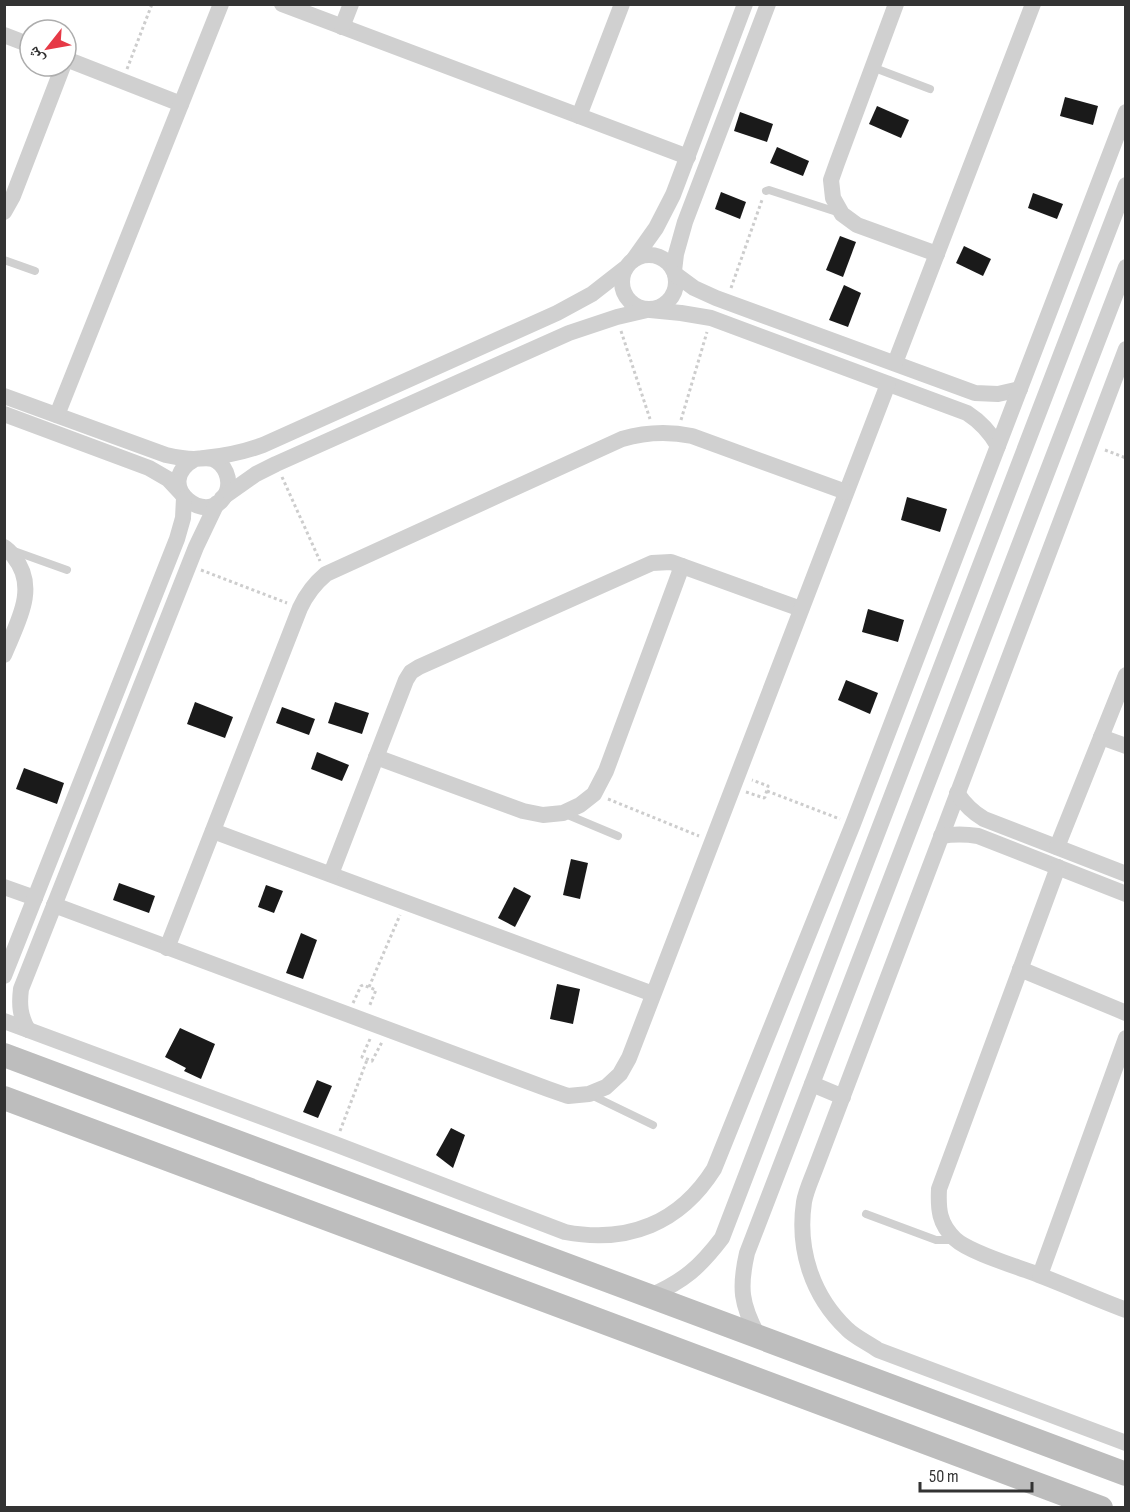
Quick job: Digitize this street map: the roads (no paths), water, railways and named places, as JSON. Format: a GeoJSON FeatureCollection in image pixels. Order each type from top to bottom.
{"type":"FeatureCollection","features":[{"type":"Feature","properties":{"kind":"street"},"geometry":{"type":"LineString","coordinates":[[57,416],[221,4]]}},
{"type":"Feature","properties":{"kind":"street"},"geometry":{"type":"LineString","coordinates":[[282,4],[688,157]]}},
{"type":"Feature","properties":{"kind":"street"},"geometry":{"type":"LineString","coordinates":[[342,27],[351,4]]}},
{"type":"Feature","properties":{"kind":"street"},"geometry":{"type":"LineString","coordinates":[[579,116],[622,4]]}},
{"type":"Feature","properties":{"kind":"street"},"geometry":{"type":"LineString","coordinates":[[746,4],[665,212],[621,278],[624,296],[638,308],[711,318],[967,413],[985,427],[998,446]]}},
{"type":"Feature","properties":{"kind":"street"},"geometry":{"type":"LineString","coordinates":[[4,414],[149,468],[168,478],[190,503],[196,506],[210,506],[276,464],[569,333],[617,317],[658,308],[671,298],[675,291],[676,254],[685,222],[768,4]]}},
{"type":"Feature","properties":{"kind":"street"},"geometry":{"type":"LineString","coordinates":[[896,4],[831,180],[833,198],[842,214],[857,225],[937,254]]}},
{"type":"Feature","properties":{"kind":"street"},"geometry":{"type":"LineString","coordinates":[[896,363],[1033,4]]}},
{"type":"Feature","properties":{"kind":"street"},"geometry":{"type":"LineString","coordinates":[[78,64],[181,104]]}},
{"type":"Feature","properties":{"kind":"street"},"geometry":{"type":"LineString","coordinates":[[4,212],[13,196],[58,78]]}},
{"type":"Feature","properties":{"kind":"street"},"geometry":{"type":"LineString","coordinates":[[4,1021],[565,1232],[597,1236],[621,1234],[644,1228],[672,1214],[696,1194],[714,1169],[853,824],[1125,112]]}},
{"type":"Feature","properties":{"kind":"street"},"geometry":{"type":"LineString","coordinates":[[650,1296],[672,1286],[691,1273],[708,1257],[722,1238],[1125,185]]}},
{"type":"Feature","properties":{"kind":"street"},"geometry":{"type":"LineString","coordinates":[[1084,220],[1110,227]]}},
{"type":"Feature","properties":{"kind":"street"},"geometry":{"type":"LineString","coordinates":[[4,976],[177,539],[183,519],[183,496],[179,478],[188,463],[200,458],[244,452],[329,416],[575,304],[592,294],[641,256],[649,255],[664,259],[684,281],[726,302],[975,393],[998,394],[1020,389]]}},
{"type":"Feature","properties":{"kind":"street"},"geometry":{"type":"LineString","coordinates":[[758,1336],[748,1317],[742,1296],[742,1274],[747,1253],[1125,267]]}},
{"type":"Feature","properties":{"kind":"street"},"geometry":{"type":"LineString","coordinates":[[1125,349],[804,1200],[802,1236],[808,1271],[824,1303],[848,1330],[878,1350],[1125,1443]]}},
{"type":"Feature","properties":{"kind":"street"},"geometry":{"type":"LineString","coordinates":[[54,905],[568,1096],[589,1094],[606,1087],[620,1074],[629,1058],[888,384]]}},
{"type":"Feature","properties":{"kind":"street"},"geometry":{"type":"LineString","coordinates":[[4,396],[166,455],[213,459],[226,472],[228,481],[227,490],[205,525],[188,566],[21,989],[20,1010],[28,1030]]}},
{"type":"Feature","properties":{"kind":"street"},"geometry":{"type":"LineString","coordinates":[[167,948],[300,608],[315,583],[326,574],[622,439],[638,434],[654,432],[692,436],[846,492]]}},
{"type":"Feature","properties":{"kind":"street"},"geometry":{"type":"LineString","coordinates":[[4,655],[23,608],[27,586],[21,566],[6,548]]}},
{"type":"Feature","properties":{"kind":"street"},"geometry":{"type":"LineString","coordinates":[[331,874],[406,680],[415,669],[643,566],[662,562],[671,562],[801,609]]}},
{"type":"Feature","properties":{"kind":"street"},"geometry":{"type":"LineString","coordinates":[[376,757],[523,811],[543,815],[563,813],[580,806],[594,794],[606,771],[682,566]]}},
{"type":"Feature","properties":{"kind":"street"},"geometry":{"type":"LineString","coordinates":[[1057,847],[1125,675]]}},
{"type":"Feature","properties":{"kind":"street"},"geometry":{"type":"LineString","coordinates":[[889,730],[915,735]]}},
{"type":"Feature","properties":{"kind":"street"},"geometry":{"type":"LineString","coordinates":[[1101,737],[1125,746]]}},
{"type":"Feature","properties":{"kind":"street"},"geometry":{"type":"LineString","coordinates":[[957,794],[973,813],[984,819],[1125,874]]}},
{"type":"Feature","properties":{"kind":"street"},"geometry":{"type":"LineString","coordinates":[[213,831],[653,994]]}},
{"type":"Feature","properties":{"kind":"street"},"geometry":{"type":"LineString","coordinates":[[941,836],[953,834],[978,836],[1125,894]]}},
{"type":"Feature","properties":{"kind":"street"},"geometry":{"type":"LineString","coordinates":[[876,837],[903,847]]}},
{"type":"Feature","properties":{"kind":"street"},"geometry":{"type":"LineString","coordinates":[[1058,867],[939,1189],[938,1207],[944,1226],[956,1240],[973,1250],[1125,1310]]}},
{"type":"Feature","properties":{"kind":"street"},"geometry":{"type":"LineString","coordinates":[[4,887],[35,898]]}},
{"type":"Feature","properties":{"kind":"street"},"geometry":{"type":"LineString","coordinates":[[1020,969],[1125,1013]]}},
{"type":"Feature","properties":{"kind":"street"},"geometry":{"type":"LineString","coordinates":[[1040,1275],[1125,1038]]}},
{"type":"Feature","properties":{"kind":"street"},"geometry":{"type":"LineString","coordinates":[[4,1055],[1125,1474]]}},
{"type":"Feature","properties":{"kind":"street"},"geometry":{"type":"LineString","coordinates":[[812,1084],[843,1097]]}},
{"type":"Feature","properties":{"kind":"street"},"geometry":{"type":"LineString","coordinates":[[4,1098],[1101,1508]]}},
{"type":"Feature","properties":{"kind":"lane"},"geometry":{"type":"LineString","coordinates":[[872,67],[930,89]]}},
{"type":"Feature","properties":{"kind":"lane"},"geometry":{"type":"LineString","coordinates":[[766,191],[769,190],[842,214]]}},
{"type":"Feature","properties":{"kind":"lane"},"geometry":{"type":"LineString","coordinates":[[4,260],[35,271]]}},
{"type":"Feature","properties":{"kind":"lane"},"geometry":{"type":"LineString","coordinates":[[6,548],[67,570]]}},
{"type":"Feature","properties":{"kind":"lane"},"geometry":{"type":"LineString","coordinates":[[563,813],[618,836]]}},
{"type":"Feature","properties":{"kind":"lane"},"geometry":{"type":"LineString","coordinates":[[589,1094],[653,1125]]}},
{"type":"Feature","properties":{"kind":"lane"},"geometry":{"type":"LineString","coordinates":[[866,1214],[936,1240],[956,1240]]}}]}
